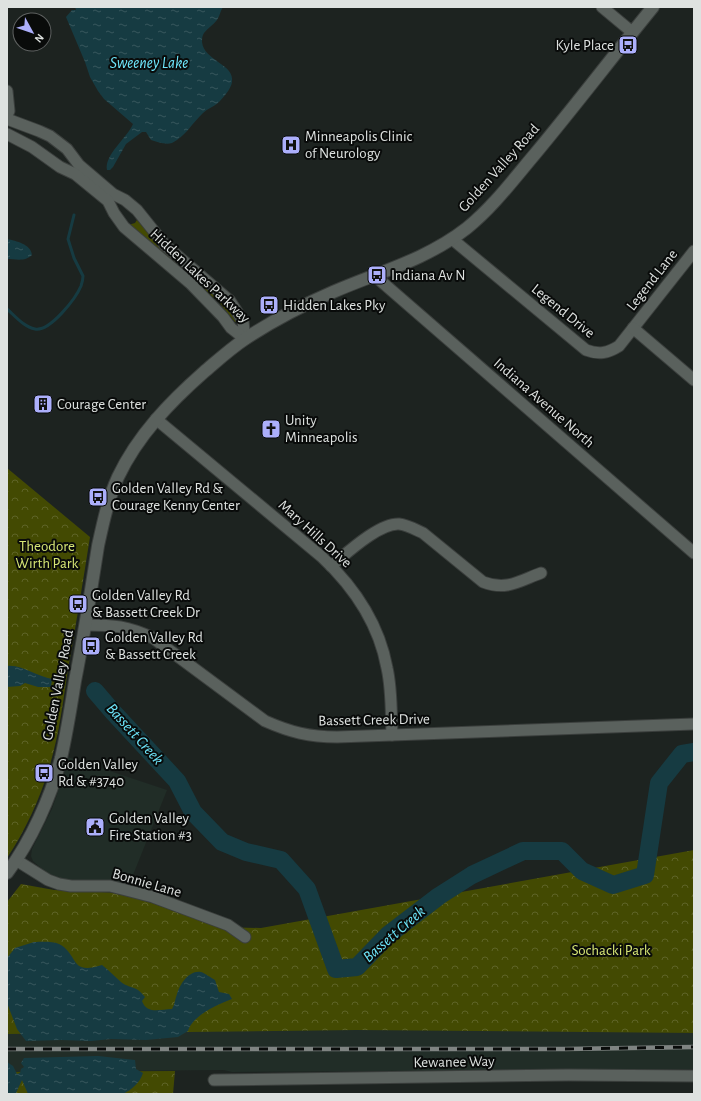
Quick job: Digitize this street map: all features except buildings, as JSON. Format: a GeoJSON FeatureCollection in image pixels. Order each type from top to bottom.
{"type":"FeatureCollection","features":[{"type":"Feature","properties":{"kind":"street"},"geometry":{"type":"LineString","coordinates":[[602,7],[632,32]]}},
{"type":"Feature","properties":{"kind":"street","name":"Golden Valley Road"},"geometry":{"type":"LineString","coordinates":[[7,873],[31,833],[48,796],[60,759],[86,625],[98,546],[109,500],[118,477],[142,436],[156,419],[192,383],[245,339],[333,292],[418,258],[452,239],[471,224],[488,209],[544,143],[653,7]]}},
{"type":"Feature","properties":{"kind":"street"},"geometry":{"type":"LineString","coordinates":[[7,91],[9,111],[7,116]]}},
{"type":"Feature","properties":{"kind":"street","name":"Hidden Lakes Parkway"},"geometry":{"type":"LineString","coordinates":[[7,119],[40,130],[50,136],[67,149],[79,165],[113,194],[125,200],[137,210],[166,245],[230,301],[243,321],[245,339]]}},
{"type":"Feature","properties":{"kind":"street","name":"Hidden Lakes Parkway"},"geometry":{"type":"LineString","coordinates":[[7,134],[32,147],[60,167],[75,174],[108,201],[124,228],[190,283],[223,317],[231,328],[245,339]]}},
{"type":"Feature","properties":{"kind":"street","name":"Legend Drive"},"geometry":{"type":"LineString","coordinates":[[452,239],[586,350],[595,354],[612,351],[619,346],[633,328]]}},
{"type":"Feature","properties":{"kind":"street","name":"Legend Lane"},"geometry":{"type":"LineString","coordinates":[[633,328],[694,251]]}},
{"type":"Feature","properties":{"kind":"street","name":"Indiana Avenue North"},"geometry":{"type":"LineString","coordinates":[[375,276],[694,553]]}},
{"type":"Feature","properties":{"kind":"street"},"geometry":{"type":"LineString","coordinates":[[633,328],[694,380]]}},
{"type":"Feature","properties":{"kind":"street","name":"Mary Hills Drive"},"geometry":{"type":"LineString","coordinates":[[156,419],[246,493],[331,566],[341,575],[357,595],[370,618],[380,642],[387,667],[391,693],[392,735]]}},
{"type":"Feature","properties":{"kind":"street"},"geometry":{"type":"LineString","coordinates":[[331,566],[375,532],[386,526],[399,524],[411,527],[423,533],[473,576],[488,584],[494,586],[506,586],[541,573]]}},
{"type":"Feature","properties":{"kind":"street","name":"Bassett Creek Drive"},"geometry":{"type":"LineString","coordinates":[[86,625],[119,626],[137,630],[153,638],[265,721],[302,735],[321,737],[694,724]]}},
{"type":"Feature","properties":{"kind":"street","name":"Bonnie Lane"},"geometry":{"type":"LineString","coordinates":[[16,860],[48,880],[59,884],[71,886],[110,886],[152,897],[228,925],[245,937]]}},
{"type":"Feature","properties":{"kind":"street","name":"Kewanee Way"},"geometry":{"type":"LineString","coordinates":[[214,1080],[568,1075],[694,1076]]}},
{"type":"Feature","properties":{"kind":"shaded area"},"geometry":{"type":"Polygon","coordinates":[[[68,757],[167,790],[129,885],[105,881],[80,882],[62,880],[49,875],[33,861],[31,856],[32,849],[52,809],[68,757]]]}},
{"type":"Feature","properties":{"kind":"shaded area"},"geometry":{"type":"Polygon","coordinates":[[[694,1024],[694,1069],[7,1072],[7,1027],[694,1024]]]}},
{"type":"Feature","properties":{"kind":"green space"},"geometry":{"type":"Polygon","coordinates":[[[138,218],[223,299],[238,321],[235,322],[219,302],[128,225],[135,223],[138,218]]]}},
{"type":"Feature","properties":{"kind":"green space","name":"Theodore Wirth Park"},"geometry":{"type":"Polygon","coordinates":[[[7,468],[90,537],[60,719],[52,756],[45,780],[31,814],[20,837],[7,858],[7,468]]]}},
{"type":"Feature","properties":{"kind":"green space","name":"Sochacki Park"},"geometry":{"type":"Polygon","coordinates":[[[694,850],[694,1033],[357,1030],[7,1034],[7,902],[21,884],[54,890],[123,893],[221,927],[261,928],[694,850]]]}},
{"type":"Feature","properties":{"kind":"green space"},"geometry":{"type":"Polygon","coordinates":[[[175,1071],[173,1094],[7,1094],[7,1072],[175,1071]]]}},
{"type":"Feature","properties":{"kind":"water","name":"Sweeney Lake"},"geometry":{"type":"Polygon","coordinates":[[[75,7],[223,7],[217,20],[202,36],[202,42],[208,54],[229,71],[232,76],[230,88],[218,103],[206,110],[177,140],[169,144],[162,143],[151,140],[146,132],[142,132],[126,144],[113,167],[110,170],[107,170],[109,158],[133,124],[104,99],[90,77],[66,17],[72,10],[76,10],[75,7]]]}},
{"type":"Feature","properties":{"kind":"water"},"geometry":{"type":"Polygon","coordinates":[[[7,239],[19,242],[26,246],[31,251],[32,255],[26,259],[7,259],[7,239]]]}},
{"type":"Feature","properties":{"kind":"water"},"geometry":{"type":"Polygon","coordinates":[[[7,666],[18,667],[52,679],[51,687],[38,687],[25,683],[20,686],[7,687],[7,666]]]}},
{"type":"Feature","properties":{"kind":"water"},"geometry":{"type":"Polygon","coordinates":[[[34,942],[50,942],[59,944],[70,953],[79,966],[84,968],[102,965],[121,982],[142,993],[145,997],[142,1001],[144,1005],[151,1010],[172,1009],[178,990],[183,982],[189,975],[197,972],[201,972],[215,980],[219,992],[229,994],[232,999],[206,1011],[195,1020],[188,1031],[178,1037],[146,1040],[111,1039],[91,1041],[26,1041],[17,1029],[7,1003],[7,958],[15,948],[34,942]]]}},
{"type":"Feature","properties":{"kind":"water"},"geometry":{"type":"Polygon","coordinates":[[[98,1056],[135,1060],[136,1069],[143,1073],[142,1077],[135,1086],[123,1094],[28,1094],[22,1080],[16,1093],[7,1094],[7,1062],[13,1066],[17,1074],[20,1073],[21,1069],[24,1067],[21,1063],[24,1058],[98,1056]]]}},
{"type":"Feature","properties":{"kind":"waterway"},"geometry":{"type":"LineString","coordinates":[[7,309],[27,326],[35,329],[41,329],[55,320],[74,298],[81,286],[83,276],[74,258],[68,239],[74,215]]}},
{"type":"Feature","properties":{"kind":"waterway","name":"Bassett Creek"},"geometry":{"type":"LineString","coordinates":[[95,691],[177,781],[193,812],[222,842],[246,852],[281,860],[307,889],[336,969],[357,967],[388,935],[439,896],[472,875],[523,851],[562,851],[582,871],[613,885],[645,875],[659,783],[682,754],[694,752]]}},
{"type":"Feature","properties":{"kind":"railway"},"geometry":{"type":"LineString","coordinates":[[7,1049],[566,1049],[694,1047]]}},
{"type":"Feature","properties":{"kind":"place","name":"Kyle Place"},"geometry":{"type":"Point","coordinates":[628,45]}},
{"type":"Feature","properties":{"kind":"place","name":"Minneapolis Clinic of Neurology"},"geometry":{"type":"Point","coordinates":[291,145]}},
{"type":"Feature","properties":{"kind":"place","name":"Indiana Av N"},"geometry":{"type":"Point","coordinates":[377,275]}},
{"type":"Feature","properties":{"kind":"place","name":"Hidden Lakes Pky"},"geometry":{"type":"Point","coordinates":[269,305]}},
{"type":"Feature","properties":{"kind":"place","name":"Courage Center"},"geometry":{"type":"Point","coordinates":[43,404]}},
{"type":"Feature","properties":{"kind":"place","name":"Unity Minneapolis"},"geometry":{"type":"Point","coordinates":[271,429]}},
{"type":"Feature","properties":{"kind":"place","name":"Golden Valley Rd & Courage Kenny Center"},"geometry":{"type":"Point","coordinates":[98,497]}},
{"type":"Feature","properties":{"kind":"place","name":"Golden Valley Rd & Bassett Creek Dr"},"geometry":{"type":"Point","coordinates":[78,604]}},
{"type":"Feature","properties":{"kind":"place","name":"Golden Valley Rd & Bassett Creek"},"geometry":{"type":"Point","coordinates":[91,646]}},
{"type":"Feature","properties":{"kind":"place","name":"Golden Valley Rd & #3740"},"geometry":{"type":"Point","coordinates":[44,773]}},
{"type":"Feature","properties":{"kind":"place","name":"Golden Valley Fire Station #3"},"geometry":{"type":"Point","coordinates":[95,827]}}]}
